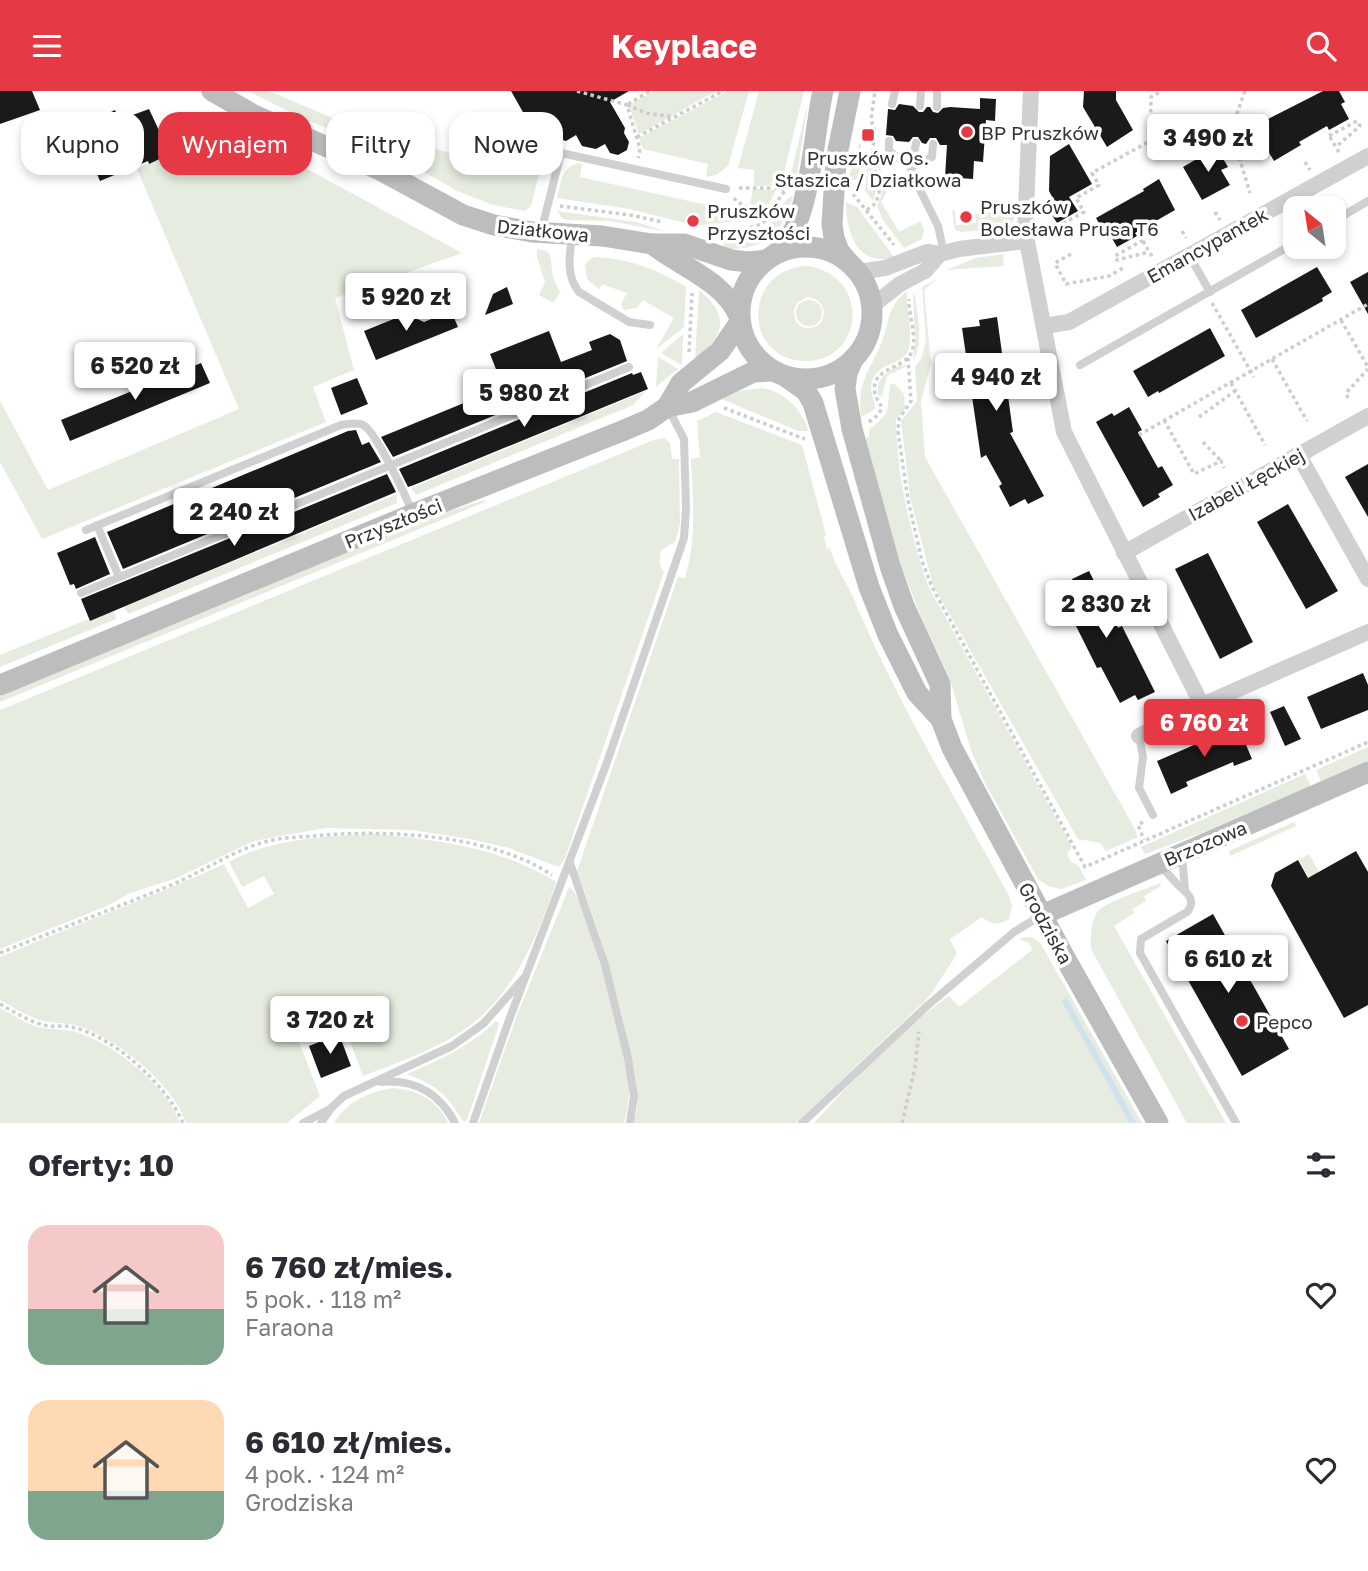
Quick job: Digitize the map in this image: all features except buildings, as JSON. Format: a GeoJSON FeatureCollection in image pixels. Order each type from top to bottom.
{"type":"FeatureCollection","features":[{"type":"Feature","properties":{"kind":"street","name":"Działkowa"},"geometry":{"type":"LineString","coordinates":[[212,91],[267,121],[380,170],[463,215],[504,228],[652,244],[684,244],[731,260],[749,262],[770,258]]}},
{"type":"Feature","properties":{"kind":"street"},"geometry":{"type":"LineString","coordinates":[[739,319],[745,286],[751,275],[791,238],[799,218],[824,91]]}},
{"type":"Feature","properties":{"kind":"street"},"geometry":{"type":"LineString","coordinates":[[652,244],[727,296],[754,356],[779,374],[809,380],[844,368],[865,342],[870,330],[872,306],[864,282],[839,251],[832,224],[836,160],[850,91]]}},
{"type":"Feature","properties":{"kind":"street"},"geometry":{"type":"LineString","coordinates":[[1031,91],[1026,166],[1026,241],[1065,432],[1202,705]]}},
{"type":"Feature","properties":{"kind":"street","name":"Emancypantek"},"geometry":{"type":"LineString","coordinates":[[1044,326],[1069,322],[1368,156]]}},
{"type":"Feature","properties":{"kind":"street"},"geometry":{"type":"LineString","coordinates":[[770,258],[792,248],[816,248],[839,256],[853,268],[885,268],[927,252],[942,254],[963,248],[1026,241]]}},
{"type":"Feature","properties":{"kind":"street"},"geometry":{"type":"LineString","coordinates":[[872,306],[900,284],[925,271],[942,254]]}},
{"type":"Feature","properties":{"kind":"street","name":"Przyszłości"},"geometry":{"type":"LineString","coordinates":[[667,407],[681,383],[720,351],[739,319]]}},
{"type":"Feature","properties":{"kind":"street","name":"Grodziska"},"geometry":{"type":"LineString","coordinates":[[853,359],[845,389],[852,429],[890,566],[904,606],[940,684],[941,719]]}},
{"type":"Feature","properties":{"kind":"street","name":"Przyszłości"},"geometry":{"type":"LineString","coordinates":[[0,685],[413,514],[622,431],[667,407],[692,402],[752,372],[779,374]]}},
{"type":"Feature","properties":{"kind":"street","name":"Grodziska"},"geometry":{"type":"LineString","coordinates":[[779,374],[806,391],[813,404],[870,587],[888,635],[917,693],[941,719],[957,758],[1157,1123]]}},
{"type":"Feature","properties":{"kind":"street","name":"Izabeli Łęckiej"},"geometry":{"type":"LineString","coordinates":[[1124,553],[1368,416]]}},
{"type":"Feature","properties":{"kind":"street"},"geometry":{"type":"LineString","coordinates":[[1298,454],[1368,579]]}},
{"type":"Feature","properties":{"kind":"street"},"geometry":{"type":"LineString","coordinates":[[1139,736],[1202,705],[1368,632]]}},
{"type":"Feature","properties":{"kind":"street","name":"Brzozowa"},"geometry":{"type":"LineString","coordinates":[[1042,915],[1368,772]]}},
{"type":"Feature","properties":{"kind":"lane"},"geometry":{"type":"LineString","coordinates":[[892,104],[895,91]]}},
{"type":"Feature","properties":{"kind":"lane"},"geometry":{"type":"LineString","coordinates":[[920,106],[921,91]]}},
{"type":"Feature","properties":{"kind":"lane"},"geometry":{"type":"LineString","coordinates":[[937,91],[937,107]]}},
{"type":"Feature","properties":{"kind":"lane"},"geometry":{"type":"LineString","coordinates":[[889,141],[888,151],[911,167],[938,226],[942,254]]}},
{"type":"Feature","properties":{"kind":"lane"},"geometry":{"type":"LineString","coordinates":[[911,167],[916,143]]}},
{"type":"Feature","properties":{"kind":"lane"},"geometry":{"type":"LineString","coordinates":[[911,167],[932,157],[933,144]]}},
{"type":"Feature","properties":{"kind":"lane"},"geometry":{"type":"LineString","coordinates":[[541,232],[561,153],[726,189]]}},
{"type":"Feature","properties":{"kind":"lane"},"geometry":{"type":"LineString","coordinates":[[1346,214],[1368,201]]}},
{"type":"Feature","properties":{"kind":"lane"},"geometry":{"type":"LineString","coordinates":[[572,234],[569,268],[573,284],[579,292],[628,322],[650,325]]}},
{"type":"Feature","properties":{"kind":"lane"},"geometry":{"type":"LineString","coordinates":[[1080,365],[1283,250]]}},
{"type":"Feature","properties":{"kind":"lane"},"geometry":{"type":"LineString","coordinates":[[1189,255],[1210,292]]}},
{"type":"Feature","properties":{"kind":"lane"},"geometry":{"type":"LineString","coordinates":[[81,593],[629,367]]}},
{"type":"Feature","properties":{"kind":"lane"},"geometry":{"type":"LineString","coordinates":[[473,1123],[606,765],[686,529],[684,439],[667,407]]}},
{"type":"Feature","properties":{"kind":"lane"},"geometry":{"type":"LineString","coordinates":[[86,530],[341,425],[364,425],[372,433],[413,514]]}},
{"type":"Feature","properties":{"kind":"lane"},"geometry":{"type":"LineString","coordinates":[[97,525],[119,577]]}},
{"type":"Feature","properties":{"kind":"lane"},"geometry":{"type":"LineString","coordinates":[[1139,736],[1143,757],[1139,788],[1153,815]]}},
{"type":"Feature","properties":{"kind":"lane"},"geometry":{"type":"LineString","coordinates":[[1182,852],[1185,890]]}},
{"type":"Feature","properties":{"kind":"lane"},"geometry":{"type":"LineString","coordinates":[[569,862],[605,965],[628,1058],[634,1096],[630,1123]]}},
{"type":"Feature","properties":{"kind":"lane"},"geometry":{"type":"LineString","coordinates":[[1155,864],[1166,870],[1185,890],[1192,902],[1190,910],[1144,937],[1139,949],[1236,1123]]}},
{"type":"Feature","properties":{"kind":"lane"},"geometry":{"type":"LineString","coordinates":[[802,1123],[917,1014],[1014,932],[1042,915]]}},
{"type":"Feature","properties":{"kind":"lane"},"geometry":{"type":"LineString","coordinates":[[321,1123],[331,1108],[344,1096],[452,1046],[483,1024],[528,973]]}},
{"type":"Feature","properties":{"kind":"lane"},"geometry":{"type":"LineString","coordinates":[[370,1084],[397,1081],[425,1090],[438,1097],[455,1123]]}},
{"type":"Feature","properties":{"kind":"lane"},"geometry":{"type":"LineString","coordinates":[[303,1123],[331,1108]]}},
{"type":"Feature","properties":{"kind":"path"},"geometry":{"type":"LineString","coordinates":[[577,91],[646,113],[675,117]]}},
{"type":"Feature","properties":{"kind":"path"},"geometry":{"type":"LineString","coordinates":[[627,105],[650,91]]}},
{"type":"Feature","properties":{"kind":"path"},"geometry":{"type":"LineString","coordinates":[[637,137],[723,91]]}},
{"type":"Feature","properties":{"kind":"path"},"geometry":{"type":"LineString","coordinates":[[867,210],[876,202],[879,193],[873,155],[875,91]]}},
{"type":"Feature","properties":{"kind":"path"},"geometry":{"type":"LineString","coordinates":[[1057,227],[1084,212],[1076,198],[1098,185],[1092,173],[1150,141],[1152,97],[1162,91]]}},
{"type":"Feature","properties":{"kind":"path"},"geometry":{"type":"LineString","coordinates":[[1245,91],[1231,131],[1250,193]]}},
{"type":"Feature","properties":{"kind":"path"},"geometry":{"type":"LineString","coordinates":[[627,105],[640,149],[636,170]]}},
{"type":"Feature","properties":{"kind":"path"},"geometry":{"type":"LineString","coordinates":[[1357,121],[1360,126],[1335,146],[1329,136],[1357,121]]}},
{"type":"Feature","properties":{"kind":"path"},"geometry":{"type":"LineString","coordinates":[[726,189],[793,188]]}},
{"type":"Feature","properties":{"kind":"path"},"geometry":{"type":"LineString","coordinates":[[726,189],[737,202],[770,216]]}},
{"type":"Feature","properties":{"kind":"path"},"geometry":{"type":"LineString","coordinates":[[702,230],[754,226],[770,216],[785,190]]}},
{"type":"Feature","properties":{"kind":"path"},"geometry":{"type":"LineString","coordinates":[[848,193],[855,195],[895,247]]}},
{"type":"Feature","properties":{"kind":"path"},"geometry":{"type":"LineString","coordinates":[[555,205],[631,215],[673,225]]}},
{"type":"Feature","properties":{"kind":"path"},"geometry":{"type":"LineString","coordinates":[[1142,240],[1148,250],[1117,260],[1115,255],[1142,240]]}},
{"type":"Feature","properties":{"kind":"path"},"geometry":{"type":"LineString","coordinates":[[1071,254],[1055,263],[1066,284],[1109,276],[1125,267]]}},
{"type":"Feature","properties":{"kind":"path"},"geometry":{"type":"LineString","coordinates":[[688,360],[692,286]]}},
{"type":"Feature","properties":{"kind":"path"},"geometry":{"type":"LineString","coordinates":[[1210,292],[1211,301],[1254,377]]}},
{"type":"Feature","properties":{"kind":"path"},"geometry":{"type":"LineString","coordinates":[[909,295],[913,339],[907,358],[910,367],[911,401],[899,419],[898,432],[908,500],[922,561],[932,587],[1084,867],[1368,742]]}},
{"type":"Feature","properties":{"kind":"path"},"geometry":{"type":"LineString","coordinates":[[1139,435],[1368,304]]}},
{"type":"Feature","properties":{"kind":"path"},"geometry":{"type":"LineString","coordinates":[[1341,320],[1368,368],[1346,393],[1348,398]]}},
{"type":"Feature","properties":{"kind":"path"},"geometry":{"type":"LineString","coordinates":[[864,425],[878,415],[882,404],[875,398],[877,379],[888,368],[907,358]]}},
{"type":"Feature","properties":{"kind":"path"},"geometry":{"type":"LineString","coordinates":[[1272,359],[1307,421]]}},
{"type":"Feature","properties":{"kind":"path"},"geometry":{"type":"LineString","coordinates":[[1231,383],[1265,445]]}},
{"type":"Feature","properties":{"kind":"path"},"geometry":{"type":"LineString","coordinates":[[1199,417],[1235,391]]}},
{"type":"Feature","properties":{"kind":"path"},"geometry":{"type":"LineString","coordinates":[[717,406],[811,440]]}},
{"type":"Feature","properties":{"kind":"path"},"geometry":{"type":"LineString","coordinates":[[1164,420],[1195,474],[1221,461]]}},
{"type":"Feature","properties":{"kind":"path"},"geometry":{"type":"LineString","coordinates":[[1203,442],[1224,468]]}},
{"type":"Feature","properties":{"kind":"path"},"geometry":{"type":"LineString","coordinates":[[0,953],[170,885],[262,843],[297,837],[354,832],[407,834],[482,845],[537,865],[562,883]]}},
{"type":"Feature","properties":{"kind":"path"},"geometry":{"type":"LineString","coordinates":[[0,1004],[27,1019],[48,1025],[71,1027],[116,1049],[163,1090],[176,1106],[183,1123]]}},
{"type":"Feature","properties":{"kind":"path"},"geometry":{"type":"LineString","coordinates":[[902,1123],[915,1067],[919,1026],[917,1014]]}},
{"type":"Feature","properties":{"kind":"shaded area"},"geometry":{"type":"Polygon","coordinates":[[[248,91],[269,91],[326,115],[326,128],[312,122],[312,112],[290,112],[248,91]]]}},
{"type":"Feature","properties":{"kind":"shaded area"},"geometry":{"type":"Polygon","coordinates":[[[654,91],[716,91],[639,134],[629,105],[654,91]]]}},
{"type":"Feature","properties":{"kind":"shaded area"},"geometry":{"type":"Polygon","coordinates":[[[728,91],[749,91],[728,166],[716,175],[706,177],[708,164],[643,149],[639,138],[728,91]]]}},
{"type":"Feature","properties":{"kind":"shaded area"},"geometry":{"type":"Polygon","coordinates":[[[759,91],[804,91],[781,185],[754,186],[754,170],[738,168],[759,91]]]}},
{"type":"Feature","properties":{"kind":"shaded area"},"geometry":{"type":"Polygon","coordinates":[[[808,103],[797,175],[791,173],[808,103]]]}},
{"type":"Feature","properties":{"kind":"shaded area"},"geometry":{"type":"Polygon","coordinates":[[[859,144],[859,180],[848,180],[859,144]]]}},
{"type":"Feature","properties":{"kind":"shaded area"},"geometry":{"type":"Polygon","coordinates":[[[435,149],[449,152],[449,175],[539,175],[531,206],[525,211],[493,205],[457,191],[429,175],[435,175],[435,149]]]}},
{"type":"Feature","properties":{"kind":"shaded area"},"geometry":{"type":"Polygon","coordinates":[[[868,152],[876,190],[873,201],[865,191],[868,152]]]}},
{"type":"Feature","properties":{"kind":"shaded area"},"geometry":{"type":"Polygon","coordinates":[[[158,158],[158,175],[312,175],[312,172],[462,253],[335,298],[354,370],[313,387],[326,422],[42,539],[0,462],[0,401],[48,490],[239,409],[140,175],[144,175],[144,165],[158,158]]]}},
{"type":"Feature","properties":{"kind":"shaded area"},"geometry":{"type":"Polygon","coordinates":[[[579,163],[582,164],[580,177],[734,211],[736,205],[762,215],[757,219],[694,226],[695,219],[691,218],[689,224],[630,209],[557,198],[565,172],[579,163]]]}},
{"type":"Feature","properties":{"kind":"shaded area"},"geometry":{"type":"Polygon","coordinates":[[[878,164],[889,187],[881,202],[899,232],[921,221],[924,231],[922,239],[904,248],[883,220],[877,206],[882,194],[878,164]]]}},
{"type":"Feature","properties":{"kind":"shaded area"},"geometry":{"type":"Polygon","coordinates":[[[753,189],[776,190],[765,212],[750,204],[753,189]]]}},
{"type":"Feature","properties":{"kind":"shaded area"},"geometry":{"type":"Polygon","coordinates":[[[793,196],[783,221],[768,238],[748,247],[721,249],[729,236],[759,231],[768,226],[788,198],[793,196]]]}},
{"type":"Feature","properties":{"kind":"shaded area"},"geometry":{"type":"Polygon","coordinates":[[[846,202],[857,207],[894,257],[871,257],[856,245],[848,225],[846,202]]]}},
{"type":"Feature","properties":{"kind":"shaded area"},"geometry":{"type":"Polygon","coordinates":[[[992,203],[1000,205],[1000,210],[1017,211],[1010,228],[962,232],[955,230],[952,211],[955,210],[956,225],[976,223],[975,214],[991,212],[992,203]]]}},
{"type":"Feature","properties":{"kind":"shaded area"},"geometry":{"type":"Polygon","coordinates":[[[557,211],[636,222],[668,232],[610,221],[567,220],[557,211]]]}},
{"type":"Feature","properties":{"kind":"shaded area"},"geometry":{"type":"Polygon","coordinates":[[[537,249],[547,251],[550,255],[553,277],[560,293],[553,303],[539,295],[545,282],[537,249]]]}},
{"type":"Feature","properties":{"kind":"shaded area"},"geometry":{"type":"Polygon","coordinates":[[[1003,254],[1004,266],[946,270],[976,258],[1003,254]]]}},
{"type":"Feature","properties":{"kind":"shaded area"},"geometry":{"type":"Polygon","coordinates":[[[596,257],[643,266],[686,287],[684,327],[656,349],[674,318],[643,300],[637,308],[624,310],[621,304],[627,293],[602,284],[599,289],[587,279],[585,265],[596,257]]]}},
{"type":"Feature","properties":{"kind":"shaded area"},"geometry":{"type":"Polygon","coordinates":[[[808,266],[829,273],[843,285],[851,301],[852,318],[848,335],[839,349],[823,358],[803,361],[783,356],[769,345],[761,330],[758,313],[762,296],[771,281],[787,271],[808,266]],[[807,297],[797,303],[794,309],[795,320],[803,327],[820,324],[824,315],[820,303],[807,297]]]}},
{"type":"Feature","properties":{"kind":"shaded area"},"geometry":{"type":"Polygon","coordinates":[[[937,279],[924,290],[931,364],[921,401],[925,457],[1135,829],[1138,837],[1106,851],[1100,843],[1078,839],[933,585],[910,497],[901,421],[917,401],[915,367],[922,357],[926,339],[922,287],[937,279]]]}},
{"type":"Feature","properties":{"kind":"shaded area"},"geometry":{"type":"Polygon","coordinates":[[[699,290],[716,308],[720,325],[713,342],[695,359],[699,290]]]}},
{"type":"Feature","properties":{"kind":"shaded area"},"geometry":{"type":"Polygon","coordinates":[[[907,291],[910,338],[908,351],[899,360],[876,373],[871,388],[875,409],[861,417],[862,386],[881,344],[892,309],[907,291]]]}},
{"type":"Feature","properties":{"kind":"shaded area"},"geometry":{"type":"Polygon","coordinates":[[[913,295],[919,345],[913,361],[915,338],[913,295]]]}},
{"type":"Feature","properties":{"kind":"shaded area"},"geometry":{"type":"Polygon","coordinates":[[[809,300],[818,304],[822,313],[818,322],[809,326],[800,322],[796,313],[800,304],[809,300]]]}},
{"type":"Feature","properties":{"kind":"shaded area"},"geometry":{"type":"Polygon","coordinates":[[[683,334],[682,365],[661,353],[683,334]]]}},
{"type":"Feature","properties":{"kind":"shaded area"},"geometry":{"type":"Polygon","coordinates":[[[658,357],[678,369],[656,387],[658,357]]]}},
{"type":"Feature","properties":{"kind":"shaded area"},"geometry":{"type":"Polygon","coordinates":[[[900,365],[907,366],[887,376],[882,396],[878,396],[878,385],[883,377],[900,365]]]}},
{"type":"Feature","properties":{"kind":"shaded area"},"geometry":{"type":"Polygon","coordinates":[[[890,384],[895,384],[904,394],[905,409],[896,419],[899,460],[910,525],[928,586],[1072,847],[1067,854],[1071,862],[1078,865],[1086,880],[1061,889],[1048,886],[1038,879],[985,783],[971,750],[949,677],[901,566],[865,439],[869,437],[869,430],[885,414],[890,384]]]}},
{"type":"Feature","properties":{"kind":"shaded area"},"geometry":{"type":"Polygon","coordinates":[[[763,388],[792,403],[809,431],[798,431],[722,399],[739,391],[763,388]]]}},
{"type":"Feature","properties":{"kind":"shaded area"},"geometry":{"type":"Polygon","coordinates":[[[646,391],[633,405],[416,495],[411,488],[646,391]]]}},
{"type":"Feature","properties":{"kind":"shaded area"},"geometry":{"type":"Polygon","coordinates":[[[716,412],[802,445],[826,535],[827,549],[830,548],[909,714],[1012,905],[1009,919],[995,924],[982,917],[950,939],[957,954],[929,997],[796,1123],[634,1123],[636,1083],[623,1021],[606,956],[577,871],[678,577],[685,578],[693,534],[691,459],[700,457],[697,421],[716,412]]]}},
{"type":"Feature","properties":{"kind":"shaded area"},"geometry":{"type":"Polygon","coordinates":[[[665,438],[670,443],[672,459],[679,459],[680,524],[675,542],[661,550],[660,564],[664,572],[565,858],[559,867],[509,848],[470,839],[411,830],[325,828],[254,841],[174,879],[130,893],[107,906],[0,949],[0,710],[653,440],[665,438]]]}},
{"type":"Feature","properties":{"kind":"shaded area"},"geometry":{"type":"Polygon","coordinates":[[[397,494],[397,503],[128,614],[124,607],[397,494]]]}},
{"type":"Feature","properties":{"kind":"shaded area"},"geometry":{"type":"Polygon","coordinates":[[[484,500],[485,502],[0,702],[0,696],[438,515],[484,500]]]}},
{"type":"Feature","properties":{"kind":"shaded area"},"geometry":{"type":"Polygon","coordinates":[[[114,611],[116,619],[0,667],[0,655],[114,611]]]}},
{"type":"Feature","properties":{"kind":"shaded area"},"geometry":{"type":"Polygon","coordinates":[[[1368,747],[1368,761],[1321,781],[1316,770],[1368,747]]]}},
{"type":"Feature","properties":{"kind":"shaded area"},"geometry":{"type":"Polygon","coordinates":[[[1305,774],[1311,786],[1145,854],[1141,847],[1305,774]]]}},
{"type":"Feature","properties":{"kind":"shaded area"},"geometry":{"type":"Polygon","coordinates":[[[1294,822],[1296,826],[1230,856],[1229,851],[1294,822]]]}},
{"type":"Feature","properties":{"kind":"shaded area"},"geometry":{"type":"Polygon","coordinates":[[[373,834],[421,839],[491,853],[535,870],[556,882],[518,971],[489,1008],[451,1038],[363,1076],[342,1020],[297,1037],[320,1096],[287,1123],[186,1123],[180,1108],[158,1079],[112,1042],[76,1025],[32,1017],[0,1000],[0,957],[224,864],[248,908],[274,894],[264,876],[242,887],[229,862],[262,848],[280,844],[373,834]]]}},
{"type":"Feature","properties":{"kind":"shaded area"},"geometry":{"type":"Polygon","coordinates":[[[1309,854],[1368,961],[1368,984],[1299,860],[1309,854]]]}},
{"type":"Feature","properties":{"kind":"shaded area"},"geometry":{"type":"Polygon","coordinates":[[[1160,883],[1161,886],[1144,896],[1146,901],[1132,909],[1134,913],[1114,926],[1226,1123],[1187,1123],[1091,949],[1092,924],[1102,907],[1160,883]]]}},
{"type":"Feature","properties":{"kind":"shaded area"},"geometry":{"type":"Polygon","coordinates":[[[569,887],[577,897],[595,946],[627,1070],[629,1091],[624,1123],[479,1123],[516,1018],[569,887]]]}},
{"type":"Feature","properties":{"kind":"shaded area"},"geometry":{"type":"Polygon","coordinates":[[[1034,938],[1041,944],[1142,1123],[814,1123],[878,1056],[931,1009],[949,996],[959,1007],[1032,950],[1029,943],[1019,939],[1034,938]]]}},
{"type":"Feature","properties":{"kind":"shaded area"},"geometry":{"type":"Polygon","coordinates":[[[0,1008],[34,1026],[76,1032],[122,1056],[151,1081],[173,1109],[180,1123],[0,1123],[0,1008]]]}},
{"type":"Feature","properties":{"kind":"shaded area"},"geometry":{"type":"Polygon","coordinates":[[[496,1021],[499,1023],[498,1027],[467,1120],[464,1122],[441,1092],[407,1074],[465,1045],[496,1021]]]}},
{"type":"Feature","properties":{"kind":"shaded area"},"geometry":{"type":"Polygon","coordinates":[[[393,1088],[411,1091],[426,1098],[438,1108],[448,1123],[334,1123],[352,1103],[375,1092],[393,1088]]]}},
{"type":"Feature","properties":{"kind":"waterway"},"geometry":{"type":"LineString","coordinates":[[1065,1001],[1133,1123]]}},
{"type":"Feature","properties":{"kind":"place","name":"BP Pruszków"},"geometry":{"type":"Point","coordinates":[967,132]}},
{"type":"Feature","properties":{"kind":"place","name":"Pruszków Os. Staszica / Działkowa"},"geometry":{"type":"Point","coordinates":[868,135]}},
{"type":"Feature","properties":{"kind":"place","name":"Pruszków Bolesława Prusa T6"},"geometry":{"type":"Point","coordinates":[966,217]}},
{"type":"Feature","properties":{"kind":"place","name":"Pruszków Przyszłości"},"geometry":{"type":"Point","coordinates":[693,221]}},
{"type":"Feature","properties":{"kind":"place","name":"Pepco"},"geometry":{"type":"Point","coordinates":[1242,1021]}}]}
